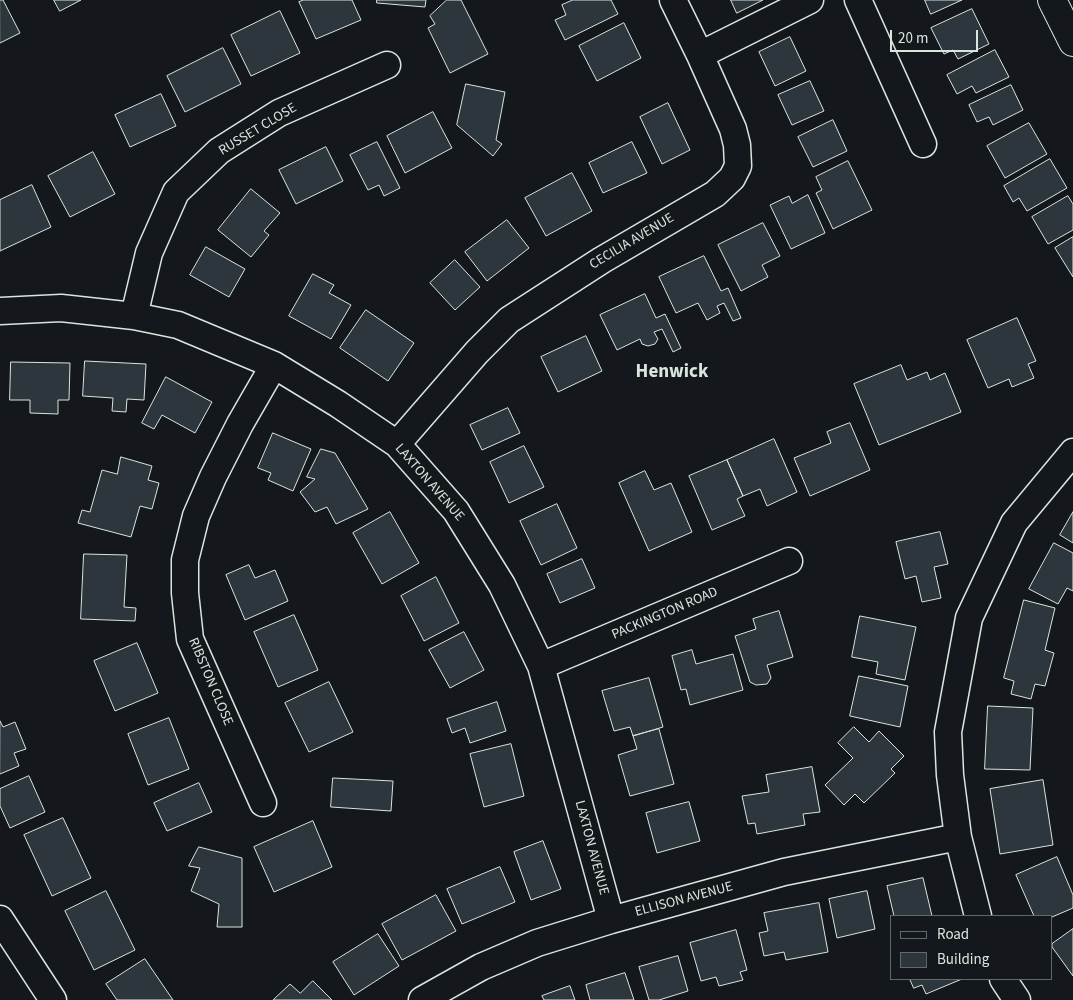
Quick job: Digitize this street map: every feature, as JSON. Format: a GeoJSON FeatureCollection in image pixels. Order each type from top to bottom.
{"type":"FeatureCollection","features":[{"type":"Feature","properties":{"kind":"main road"},"geometry":{"type":"LineString","coordinates":[[1052,0],[1073,42]]}},
{"type":"Feature","properties":{"kind":"street","name":"CECILIA AVENUE"},"geometry":{"type":"LineString","coordinates":[[397,444],[478,352],[509,320],[602,260],[715,194],[732,178],[738,166],[737,145],[733,129],[673,0]]}},
{"type":"Feature","properties":{"kind":"street"},"geometry":{"type":"LineString","coordinates":[[700,55],[810,0]]}},
{"type":"Feature","properties":{"kind":"street"},"geometry":{"type":"LineString","coordinates":[[858,0],[923,144]]}},
{"type":"Feature","properties":{"kind":"street","name":"RUSSET CLOSE"},"geometry":{"type":"LineString","coordinates":[[134,316],[149,252],[176,192],[219,151],[279,113],[387,65]]}},
{"type":"Feature","properties":{"kind":"street","name":"LAXTON AVENUE"},"geometry":{"type":"LineString","coordinates":[[0,311],[61,308],[134,316],[178,325],[274,365],[338,404],[397,444],[456,511],[502,585],[541,666],[611,920]]}},
{"type":"Feature","properties":{"kind":"street","name":"RIBSTON CLOSE"},"geometry":{"type":"LineString","coordinates":[[264,803],[190,639],[185,593],[185,560],[196,516],[213,477],[240,424],[274,365]]}},
{"type":"Feature","properties":{"kind":"street"},"geometry":{"type":"LineString","coordinates":[[978,915],[958,837],[950,775],[948,732],[969,618],[1014,523],[1073,452]]}},
{"type":"Feature","properties":{"kind":"street","name":"PACKINGTON ROAD"},"geometry":{"type":"LineString","coordinates":[[541,666],[789,561]]}},
{"type":"Feature","properties":{"kind":"street","name":"ELLISON AVENUE"},"geometry":{"type":"LineString","coordinates":[[422,1000],[481,967],[537,943],[611,920],[784,872],[958,837]]}},
{"type":"Feature","properties":{"kind":"street"},"geometry":{"type":"LineString","coordinates":[[0,919],[53,1000]]}},
{"type":"Feature","properties":{"kind":"street"},"geometry":{"type":"LineString","coordinates":[[1004,980],[1017,1000]]}},
{"type":"Feature","properties":{"kind":"building"},"geometry":{"type":"Polygon","coordinates":[[[0,0],[3,0],[20,33],[0,43],[0,0]]]}},
{"type":"Feature","properties":{"kind":"building"},"geometry":{"type":"Polygon","coordinates":[[[54,0],[81,0],[60,11],[54,0]]]}},
{"type":"Feature","properties":{"kind":"building"},"geometry":{"type":"Polygon","coordinates":[[[304,0],[352,0],[361,20],[316,39],[299,2],[304,0]]]}},
{"type":"Feature","properties":{"kind":"building"},"geometry":{"type":"Polygon","coordinates":[[[377,0],[426,0],[425,7],[377,3],[377,0]]]}},
{"type":"Feature","properties":{"kind":"building"},"geometry":{"type":"Polygon","coordinates":[[[447,0],[461,0],[488,54],[450,73],[428,28],[435,24],[430,16],[447,0]]]}},
{"type":"Feature","properties":{"kind":"building"},"geometry":{"type":"Polygon","coordinates":[[[573,0],[611,0],[618,14],[565,40],[555,20],[566,15],[562,5],[573,0]]]}},
{"type":"Feature","properties":{"kind":"building"},"geometry":{"type":"Polygon","coordinates":[[[731,0],[763,0],[737,13],[731,0]]]}},
{"type":"Feature","properties":{"kind":"building"},"geometry":{"type":"Polygon","coordinates":[[[925,0],[962,0],[931,14],[925,0]]]}},
{"type":"Feature","properties":{"kind":"building"},"geometry":{"type":"Polygon","coordinates":[[[972,9],[989,44],[958,59],[953,50],[944,54],[931,28],[972,9]]]}},
{"type":"Feature","properties":{"kind":"building"},"geometry":{"type":"Polygon","coordinates":[[[280,11],[300,53],[251,76],[231,35],[280,11]]]}},
{"type":"Feature","properties":{"kind":"building"},"geometry":{"type":"Polygon","coordinates":[[[624,23],[641,58],[597,81],[579,46],[624,23]]]}},
{"type":"Feature","properties":{"kind":"building"},"geometry":{"type":"Polygon","coordinates":[[[790,37],[806,71],[775,86],[759,52],[790,37]]]}},
{"type":"Feature","properties":{"kind":"building"},"geometry":{"type":"Polygon","coordinates":[[[223,48],[241,84],[185,112],[167,76],[223,48]]]}},
{"type":"Feature","properties":{"kind":"building"},"geometry":{"type":"Polygon","coordinates":[[[995,50],[1009,77],[976,93],[972,86],[957,94],[947,75],[995,50]]]}},
{"type":"Feature","properties":{"kind":"building"},"geometry":{"type":"Polygon","coordinates":[[[810,81],[824,111],[792,125],[778,95],[810,81]]]}},
{"type":"Feature","properties":{"kind":"building"},"geometry":{"type":"Polygon","coordinates":[[[466,84],[505,92],[496,140],[502,144],[493,156],[457,125],[466,84]]]}},
{"type":"Feature","properties":{"kind":"building"},"geometry":{"type":"Polygon","coordinates":[[[1011,85],[1023,110],[993,125],[989,117],[977,122],[969,105],[1011,85]]]}},
{"type":"Feature","properties":{"kind":"building"},"geometry":{"type":"Polygon","coordinates":[[[161,94],[176,126],[130,147],[115,115],[161,94]]]}},
{"type":"Feature","properties":{"kind":"building"},"geometry":{"type":"Polygon","coordinates":[[[668,103],[690,150],[662,164],[640,117],[668,103]]]}},
{"type":"Feature","properties":{"kind":"building"},"geometry":{"type":"Polygon","coordinates":[[[433,112],[452,148],[405,173],[387,136],[433,112]]]}},
{"type":"Feature","properties":{"kind":"building"},"geometry":{"type":"Polygon","coordinates":[[[833,120],[847,151],[813,167],[798,137],[833,120]]]}},
{"type":"Feature","properties":{"kind":"building"},"geometry":{"type":"Polygon","coordinates":[[[1029,123],[1047,154],[1005,178],[987,146],[1029,123]]]}},
{"type":"Feature","properties":{"kind":"building"},"geometry":{"type":"Polygon","coordinates":[[[377,142],[400,188],[384,196],[379,185],[368,190],[350,155],[377,142]]]}},
{"type":"Feature","properties":{"kind":"building"},"geometry":{"type":"Polygon","coordinates":[[[632,142],[647,173],[603,193],[589,163],[632,142]]]}},
{"type":"Feature","properties":{"kind":"building"},"geometry":{"type":"Polygon","coordinates":[[[326,147],[343,181],[296,204],[279,170],[326,147]]]}},
{"type":"Feature","properties":{"kind":"building"},"geometry":{"type":"Polygon","coordinates":[[[93,152],[115,194],[70,217],[48,176],[93,152]]]}},
{"type":"Feature","properties":{"kind":"building"},"geometry":{"type":"Polygon","coordinates":[[[1050,159],[1067,188],[1027,211],[1019,198],[1013,202],[1004,186],[1050,159]]]}},
{"type":"Feature","properties":{"kind":"building"},"geometry":{"type":"Polygon","coordinates":[[[848,161],[872,210],[833,229],[816,193],[822,190],[816,177],[848,161]]]}},
{"type":"Feature","properties":{"kind":"building"},"geometry":{"type":"Polygon","coordinates":[[[572,173],[592,211],[546,236],[525,198],[572,173]]]}},
{"type":"Feature","properties":{"kind":"building"},"geometry":{"type":"Polygon","coordinates":[[[32,185],[51,227],[0,251],[0,200],[32,185]]]}},
{"type":"Feature","properties":{"kind":"building"},"geometry":{"type":"Polygon","coordinates":[[[251,189],[280,213],[264,231],[269,235],[251,257],[218,230],[251,189]]]}},
{"type":"Feature","properties":{"kind":"building"},"geometry":{"type":"Polygon","coordinates":[[[808,195],[825,233],[791,249],[770,205],[789,196],[792,203],[808,195]]]}},
{"type":"Feature","properties":{"kind":"building"},"geometry":{"type":"Polygon","coordinates":[[[1068,196],[1073,204],[1073,230],[1048,244],[1032,217],[1068,196]]]}},
{"type":"Feature","properties":{"kind":"building"},"geometry":{"type":"Polygon","coordinates":[[[507,220],[529,248],[487,281],[465,252],[507,220]]]}},
{"type":"Feature","properties":{"kind":"building"},"geometry":{"type":"Polygon","coordinates":[[[763,223],[780,256],[762,265],[768,277],[741,291],[718,245],[763,223]]]}},
{"type":"Feature","properties":{"kind":"building"},"geometry":{"type":"Polygon","coordinates":[[[1073,237],[1073,277],[1055,248],[1073,237]]]}},
{"type":"Feature","properties":{"kind":"building"},"geometry":{"type":"Polygon","coordinates":[[[206,247],[245,269],[229,297],[190,275],[206,247]]]}},
{"type":"Feature","properties":{"kind":"building"},"geometry":{"type":"Polygon","coordinates":[[[704,256],[721,291],[728,288],[741,318],[733,321],[724,303],[717,306],[720,313],[707,320],[698,303],[676,313],[659,277],[704,256]]]}},
{"type":"Feature","properties":{"kind":"building"},"geometry":{"type":"Polygon","coordinates":[[[455,260],[480,287],[455,310],[430,283],[455,260]]]}},
{"type":"Feature","properties":{"kind":"building"},"geometry":{"type":"Polygon","coordinates":[[[313,274],[334,285],[329,293],[351,305],[331,339],[289,316],[313,274]]]}},
{"type":"Feature","properties":{"kind":"building"},"geometry":{"type":"Polygon","coordinates":[[[645,294],[656,318],[665,314],[681,348],[673,352],[662,329],[654,332],[658,339],[655,344],[648,346],[642,344],[640,339],[617,350],[600,315],[645,294]]]}},
{"type":"Feature","properties":{"kind":"building"},"geometry":{"type":"Polygon","coordinates":[[[366,310],[414,343],[388,381],[340,348],[366,310]]]}},
{"type":"Feature","properties":{"kind":"building"},"geometry":{"type":"Polygon","coordinates":[[[1017,318],[1036,361],[1028,364],[1034,378],[1012,387],[1009,379],[988,388],[967,340],[1017,318]]]}},
{"type":"Feature","properties":{"kind":"building"},"geometry":{"type":"Polygon","coordinates":[[[586,336],[602,371],[558,392],[541,357],[586,336]]]}},
{"type":"Feature","properties":{"kind":"building"},"geometry":{"type":"Polygon","coordinates":[[[85,361],[146,364],[144,400],[127,399],[126,412],[112,411],[113,398],[83,396],[85,361]]]}},
{"type":"Feature","properties":{"kind":"building"},"geometry":{"type":"Polygon","coordinates":[[[11,362],[70,363],[69,400],[58,400],[58,414],[30,413],[30,400],[10,400],[11,362]]]}},
{"type":"Feature","properties":{"kind":"building"},"geometry":{"type":"Polygon","coordinates":[[[901,365],[907,380],[927,372],[930,380],[945,373],[961,412],[879,445],[854,384],[901,365]]]}},
{"type":"Feature","properties":{"kind":"building"},"geometry":{"type":"Polygon","coordinates":[[[166,377],[212,402],[195,433],[162,415],[154,429],[142,423],[166,377]]]}},
{"type":"Feature","properties":{"kind":"building"},"geometry":{"type":"Polygon","coordinates":[[[508,408],[520,433],[482,450],[470,425],[508,408]]]}},
{"type":"Feature","properties":{"kind":"building"},"geometry":{"type":"Polygon","coordinates":[[[850,423],[870,470],[810,496],[794,458],[831,443],[827,432],[850,423]]]}},
{"type":"Feature","properties":{"kind":"building"},"geometry":{"type":"Polygon","coordinates":[[[273,433],[311,449],[293,491],[268,480],[271,473],[258,468],[273,433]]]}},
{"type":"Feature","properties":{"kind":"building"},"geometry":{"type":"Polygon","coordinates":[[[774,439],[797,492],[767,506],[760,489],[743,496],[727,460],[774,439]]]}},
{"type":"Feature","properties":{"kind":"building"},"geometry":{"type":"Polygon","coordinates":[[[524,446],[544,487],[509,503],[490,462],[524,446]]]}},
{"type":"Feature","properties":{"kind":"building"},"geometry":{"type":"Polygon","coordinates":[[[321,449],[335,453],[368,509],[336,524],[327,507],[315,512],[300,492],[315,479],[307,477],[321,449]]]}},
{"type":"Feature","properties":{"kind":"building"},"geometry":{"type":"Polygon","coordinates":[[[121,457],[152,466],[148,480],[159,483],[152,509],[140,506],[131,537],[78,523],[82,510],[90,512],[102,470],[117,474],[121,457]]]}},
{"type":"Feature","properties":{"kind":"building"},"geometry":{"type":"Polygon","coordinates":[[[727,460],[743,496],[737,499],[745,516],[712,530],[689,476],[727,460]]]}},
{"type":"Feature","properties":{"kind":"building"},"geometry":{"type":"Polygon","coordinates":[[[645,471],[654,490],[671,483],[692,532],[649,551],[619,483],[645,471]]]}},
{"type":"Feature","properties":{"kind":"building"},"geometry":{"type":"Polygon","coordinates":[[[557,504],[577,548],[541,565],[520,521],[557,504]]]}},
{"type":"Feature","properties":{"kind":"building"},"geometry":{"type":"Polygon","coordinates":[[[390,512],[419,563],[382,584],[353,533],[390,512]]]}},
{"type":"Feature","properties":{"kind":"building"},"geometry":{"type":"Polygon","coordinates":[[[1073,512],[1073,543],[1060,535],[1073,512]]]}},
{"type":"Feature","properties":{"kind":"building"},"geometry":{"type":"Polygon","coordinates":[[[940,532],[948,564],[934,567],[941,598],[922,602],[916,576],[905,579],[896,542],[940,532]]]}},
{"type":"Feature","properties":{"kind":"building"},"geometry":{"type":"Polygon","coordinates":[[[1054,543],[1073,553],[1073,591],[1067,588],[1058,604],[1029,589],[1054,543]]]}},
{"type":"Feature","properties":{"kind":"building"},"geometry":{"type":"Polygon","coordinates":[[[84,554],[127,555],[124,607],[136,608],[135,621],[81,619],[84,554]]]}},
{"type":"Feature","properties":{"kind":"building"},"geometry":{"type":"Polygon","coordinates":[[[582,559],[595,588],[560,603],[547,574],[582,559]]]}},
{"type":"Feature","properties":{"kind":"building"},"geometry":{"type":"Polygon","coordinates":[[[249,565],[255,578],[275,570],[288,601],[245,620],[226,575],[249,565]]]}},
{"type":"Feature","properties":{"kind":"building"},"geometry":{"type":"Polygon","coordinates":[[[436,577],[459,623],[424,641],[401,596],[436,577]]]}},
{"type":"Feature","properties":{"kind":"building"},"geometry":{"type":"Polygon","coordinates":[[[1024,600],[1055,608],[1045,650],[1054,653],[1045,686],[1035,684],[1031,699],[1011,694],[1014,681],[1004,678],[1024,600]]]}},
{"type":"Feature","properties":{"kind":"building"},"geometry":{"type":"Polygon","coordinates":[[[779,611],[793,657],[767,665],[771,678],[767,684],[756,685],[750,682],[735,636],[756,629],[753,619],[779,611]]]}},
{"type":"Feature","properties":{"kind":"building"},"geometry":{"type":"Polygon","coordinates":[[[294,615],[318,670],[278,687],[254,632],[294,615]]]}},
{"type":"Feature","properties":{"kind":"building"},"geometry":{"type":"Polygon","coordinates":[[[860,616],[916,627],[905,680],[876,674],[878,662],[852,657],[860,616]]]}},
{"type":"Feature","properties":{"kind":"building"},"geometry":{"type":"Polygon","coordinates":[[[464,632],[484,670],[450,688],[429,650],[464,632]]]}},
{"type":"Feature","properties":{"kind":"building"},"geometry":{"type":"Polygon","coordinates":[[[137,643],[158,693],[115,711],[94,661],[137,643]]]}},
{"type":"Feature","properties":{"kind":"building"},"geometry":{"type":"Polygon","coordinates":[[[692,650],[696,664],[733,654],[743,690],[690,705],[686,689],[681,690],[672,656],[692,650]]]}},
{"type":"Feature","properties":{"kind":"building"},"geometry":{"type":"Polygon","coordinates":[[[859,676],[908,686],[900,727],[850,716],[859,676]]]}},
{"type":"Feature","properties":{"kind":"building"},"geometry":{"type":"Polygon","coordinates":[[[649,678],[663,727],[633,736],[630,727],[614,731],[602,691],[649,678]]]}},
{"type":"Feature","properties":{"kind":"building"},"geometry":{"type":"Polygon","coordinates":[[[329,682],[353,732],[309,752],[285,703],[329,682]]]}},
{"type":"Feature","properties":{"kind":"building"},"geometry":{"type":"Polygon","coordinates":[[[497,702],[506,731],[470,743],[465,728],[452,733],[447,719],[497,702]]]}},
{"type":"Feature","properties":{"kind":"building"},"geometry":{"type":"Polygon","coordinates":[[[988,706],[1033,708],[1030,770],[985,769],[988,706]]]}},
{"type":"Feature","properties":{"kind":"building"},"geometry":{"type":"Polygon","coordinates":[[[169,718],[189,769],[148,785],[128,734],[169,718]]]}},
{"type":"Feature","properties":{"kind":"building"},"geometry":{"type":"Polygon","coordinates":[[[0,721],[3,727],[15,722],[26,749],[14,753],[19,766],[0,774],[0,721]]]}},
{"type":"Feature","properties":{"kind":"building"},"geometry":{"type":"Polygon","coordinates":[[[854,727],[869,742],[879,731],[904,756],[891,769],[895,773],[864,803],[855,794],[844,805],[825,785],[853,758],[838,743],[854,727]]]}},
{"type":"Feature","properties":{"kind":"building"},"geometry":{"type":"Polygon","coordinates":[[[659,729],[674,784],[630,796],[618,755],[637,749],[633,736],[659,729]]]}},
{"type":"Feature","properties":{"kind":"building"},"geometry":{"type":"Polygon","coordinates":[[[511,744],[524,796],[484,807],[470,754],[511,744]]]}},
{"type":"Feature","properties":{"kind":"building"},"geometry":{"type":"Polygon","coordinates":[[[812,767],[820,812],[803,814],[805,825],[757,834],[755,823],[748,824],[742,796],[769,792],[766,775],[812,767]]]}},
{"type":"Feature","properties":{"kind":"building"},"geometry":{"type":"Polygon","coordinates":[[[29,776],[45,812],[10,828],[0,806],[0,789],[29,776]]]}},
{"type":"Feature","properties":{"kind":"building"},"geometry":{"type":"Polygon","coordinates":[[[333,778],[393,781],[391,811],[331,807],[333,778]]]}},
{"type":"Feature","properties":{"kind":"building"},"geometry":{"type":"Polygon","coordinates":[[[1043,780],[1053,845],[1000,854],[990,789],[1043,780]]]}},
{"type":"Feature","properties":{"kind":"building"},"geometry":{"type":"Polygon","coordinates":[[[199,783],[212,812],[167,831],[154,803],[199,783]]]}},
{"type":"Feature","properties":{"kind":"building"},"geometry":{"type":"Polygon","coordinates":[[[689,802],[700,841],[657,853],[646,813],[689,802]]]}},
{"type":"Feature","properties":{"kind":"building"},"geometry":{"type":"Polygon","coordinates":[[[63,818],[91,878],[52,896],[24,835],[63,818]]]}},
{"type":"Feature","properties":{"kind":"building"},"geometry":{"type":"Polygon","coordinates":[[[313,821],[332,867],[274,892],[254,847],[313,821]]]}},
{"type":"Feature","properties":{"kind":"building"},"geometry":{"type":"Polygon","coordinates":[[[543,841],[561,889],[531,900],[514,852],[543,841]]]}},
{"type":"Feature","properties":{"kind":"building"},"geometry":{"type":"Polygon","coordinates":[[[199,847],[242,858],[242,927],[217,927],[219,904],[191,891],[200,868],[189,866],[199,847]]]}},
{"type":"Feature","properties":{"kind":"building"},"geometry":{"type":"Polygon","coordinates":[[[1057,857],[1073,895],[1073,908],[1053,917],[1053,915],[1034,915],[1016,875],[1057,857]]]}},
{"type":"Feature","properties":{"kind":"building"},"geometry":{"type":"Polygon","coordinates":[[[500,867],[515,902],[462,924],[447,889],[500,867]]]}},
{"type":"Feature","properties":{"kind":"building"},"geometry":{"type":"Polygon","coordinates":[[[923,878],[932,915],[894,915],[887,886],[923,878]]]}},
{"type":"Feature","properties":{"kind":"building"},"geometry":{"type":"Polygon","coordinates":[[[106,891],[135,950],[94,970],[65,911],[106,891]]]}},
{"type":"Feature","properties":{"kind":"building"},"geometry":{"type":"Polygon","coordinates":[[[867,891],[875,929],[837,938],[829,899],[867,891]]]}},
{"type":"Feature","properties":{"kind":"building"},"geometry":{"type":"Polygon","coordinates":[[[436,895],[456,931],[402,960],[382,924],[436,895]]]}},
{"type":"Feature","properties":{"kind":"building"},"geometry":{"type":"Polygon","coordinates":[[[819,903],[828,952],[786,960],[784,952],[764,956],[759,933],[768,931],[764,913],[819,903]]]}},
{"type":"Feature","properties":{"kind":"building"},"geometry":{"type":"Polygon","coordinates":[[[1073,929],[1073,976],[1053,948],[1053,943],[1073,929]]]}},
{"type":"Feature","properties":{"kind":"building"},"geometry":{"type":"Polygon","coordinates":[[[736,930],[747,970],[740,972],[743,980],[719,986],[716,977],[701,981],[690,943],[736,930]]]}},
{"type":"Feature","properties":{"kind":"building"},"geometry":{"type":"Polygon","coordinates":[[[378,934],[399,966],[354,995],[333,962],[378,934]]]}},
{"type":"Feature","properties":{"kind":"building"},"geometry":{"type":"Polygon","coordinates":[[[678,956],[688,991],[659,1000],[649,1000],[639,967],[678,956]]]}},
{"type":"Feature","properties":{"kind":"building"},"geometry":{"type":"Polygon","coordinates":[[[145,959],[173,1000],[117,1000],[106,984],[145,959]]]}},
{"type":"Feature","properties":{"kind":"building"},"geometry":{"type":"Polygon","coordinates":[[[625,973],[634,1000],[590,1000],[586,985],[625,973]]]}},
{"type":"Feature","properties":{"kind":"building"},"geometry":{"type":"Polygon","coordinates":[[[910,980],[960,980],[926,994],[922,985],[914,988],[910,980]]]}},
{"type":"Feature","properties":{"kind":"building"},"geometry":{"type":"Polygon","coordinates":[[[313,981],[332,1000],[273,1000],[290,984],[300,993],[313,981]]]}},
{"type":"Feature","properties":{"kind":"building"},"geometry":{"type":"Polygon","coordinates":[[[570,986],[575,1000],[544,1000],[542,996],[570,986]]]}},
{"type":"Feature","properties":{"kind":"district","name":"Henwick"},"geometry":{"type":"Point","coordinates":[672,373]}}]}
